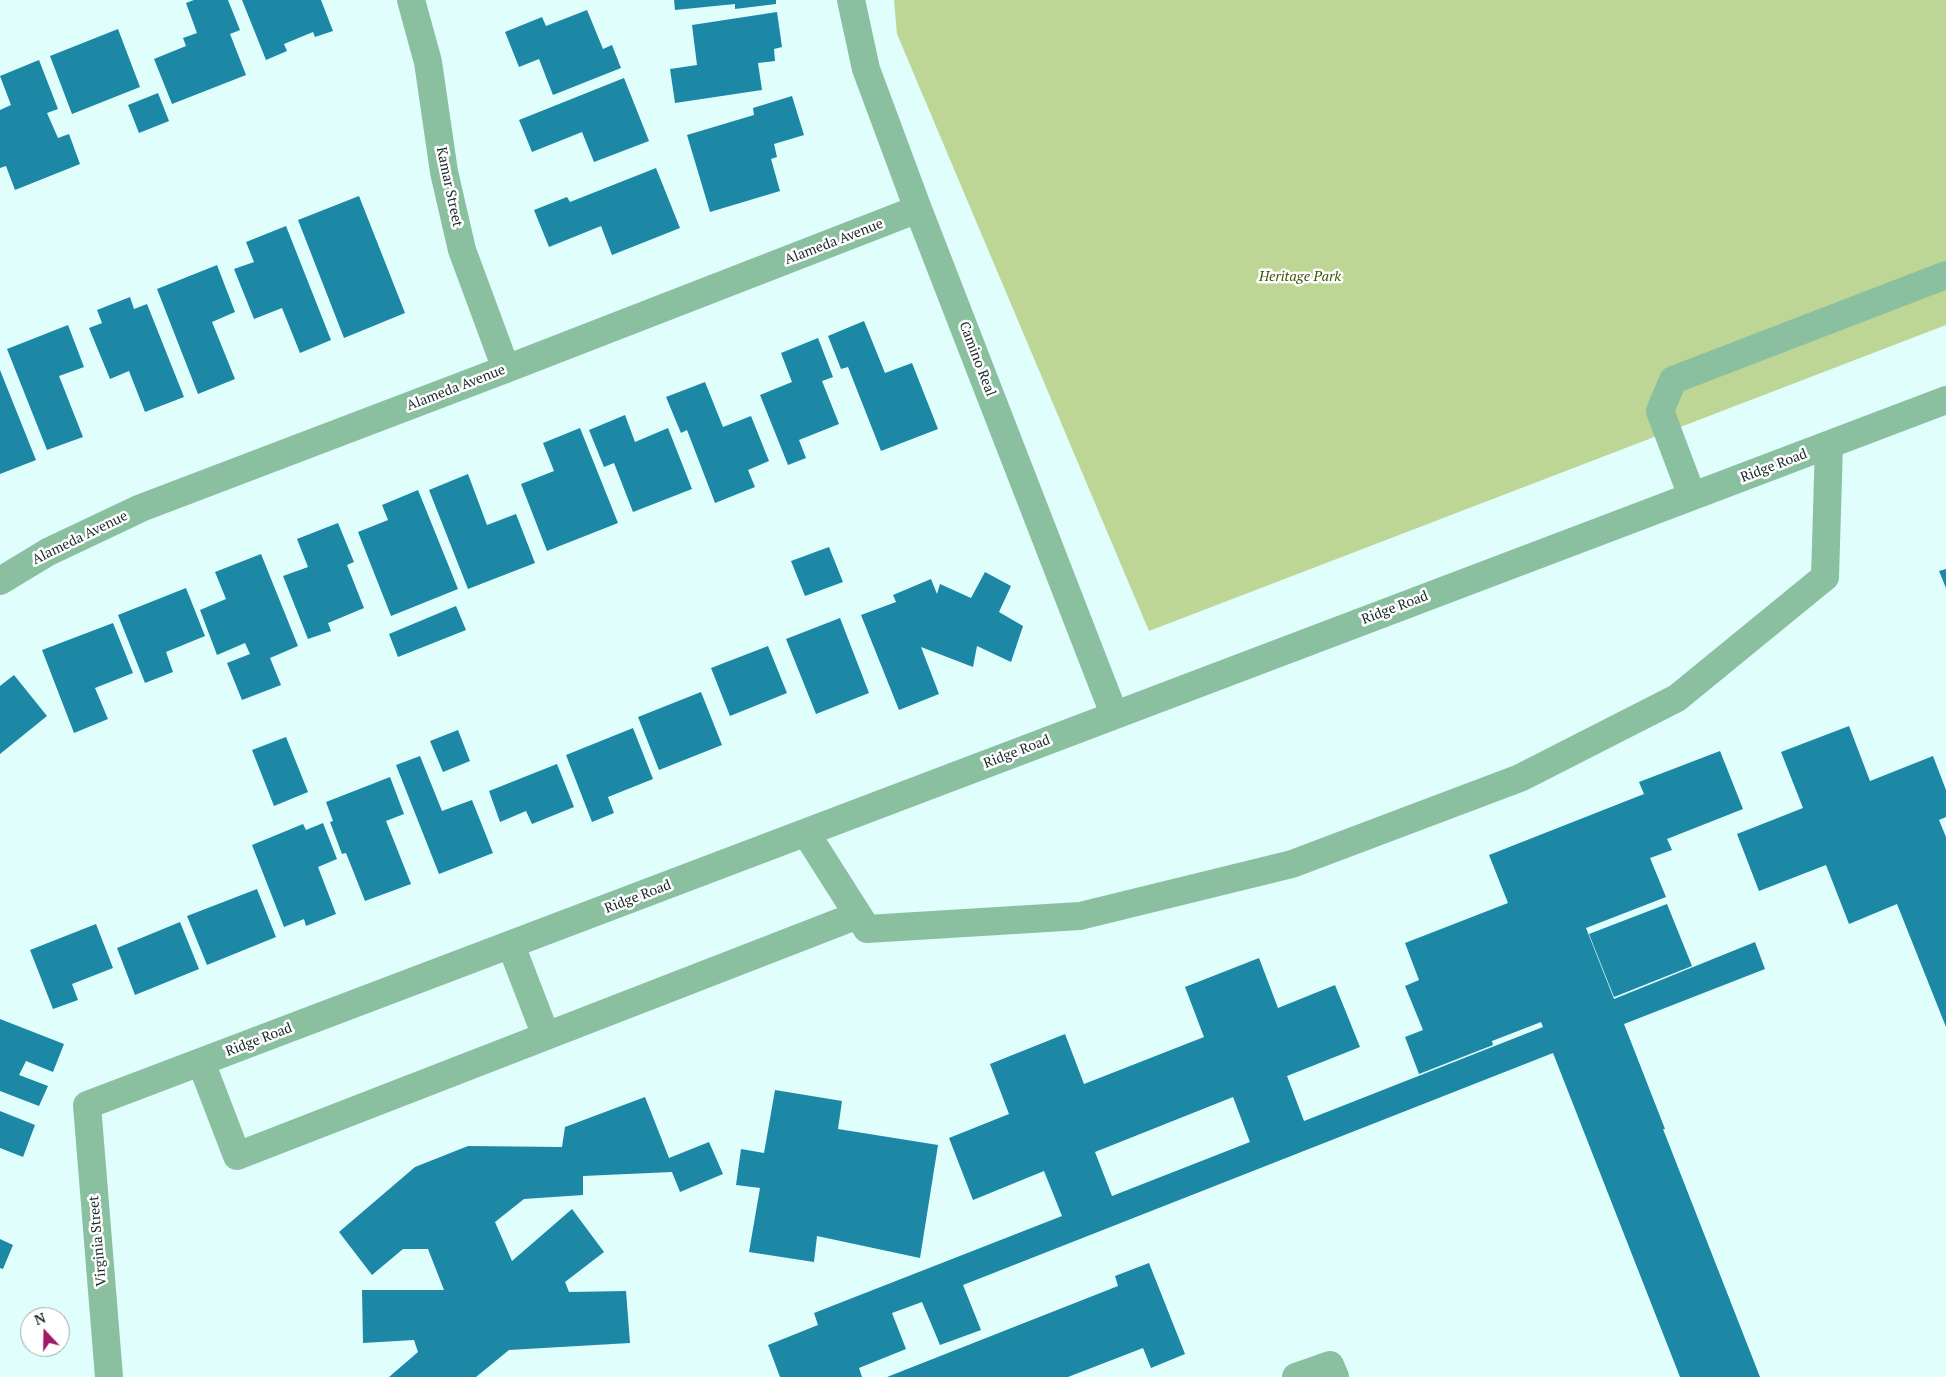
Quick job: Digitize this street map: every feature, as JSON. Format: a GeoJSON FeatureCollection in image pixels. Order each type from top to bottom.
{"type":"FeatureCollection","features":[{"type":"Feature","properties":{"kind":"street","name":"Kamar Street"},"geometry":{"type":"LineString","coordinates":[[411,0],[428,62],[444,172],[462,250],[506,369]]}},
{"type":"Feature","properties":{"kind":"street","name":"Camino Real"},"geometry":{"type":"LineString","coordinates":[[851,0],[866,68],[918,209],[1114,714]]}},
{"type":"Feature","properties":{"kind":"street","name":"Alameda Avenue"},"geometry":{"type":"LineString","coordinates":[[0,581],[48,552],[141,508],[918,209]]}},
{"type":"Feature","properties":{"kind":"street"},"geometry":{"type":"LineString","coordinates":[[1692,496],[1660,411],[1673,380],[1946,275]]}},
{"type":"Feature","properties":{"kind":"street","name":"Ridge Road"},"geometry":{"type":"LineString","coordinates":[[87,1105],[1946,400]]}},
{"type":"Feature","properties":{"kind":"street"},"geometry":{"type":"LineString","coordinates":[[806,833],[867,929],[1080,916],[1292,864],[1520,778],[1677,698],[1825,577],[1829,445]]}},
{"type":"Feature","properties":{"kind":"street"},"geometry":{"type":"LineString","coordinates":[[200,1062],[236,1156],[858,915]]}},
{"type":"Feature","properties":{"kind":"street"},"geometry":{"type":"LineString","coordinates":[[511,945],[546,1036]]}},
{"type":"Feature","properties":{"kind":"street","name":"Virginia Street"},"geometry":{"type":"LineString","coordinates":[[87,1105],[109,1377]]}},
{"type":"Feature","properties":{"kind":"street"},"geometry":{"type":"LineString","coordinates":[[1296,1377],[1330,1365],[1335,1377]]}},
{"type":"Feature","properties":{"kind":"green space","name":"Heritage Park"},"geometry":{"type":"Polygon","coordinates":[[[894,0],[1946,0],[1946,325],[1149,631],[897,34],[894,0]]]}},
{"type":"Feature","properties":{"kind":"building"},"geometry":{"type":"Polygon","coordinates":[[[194,0],[228,0],[240,30],[230,34],[246,75],[172,104],[154,59],[186,46],[183,38],[197,33],[186,3],[194,0]]]}},
{"type":"Feature","properties":{"kind":"building"},"geometry":{"type":"Polygon","coordinates":[[[242,0],[321,0],[333,31],[315,37],[313,32],[284,44],[287,51],[266,60],[242,0]]]}},
{"type":"Feature","properties":{"kind":"building"},"geometry":{"type":"Polygon","coordinates":[[[674,0],[776,0],[776,4],[735,9],[735,4],[675,10],[674,0]]]}},
{"type":"Feature","properties":{"kind":"building"},"geometry":{"type":"Polygon","coordinates":[[[587,10],[603,49],[612,45],[621,68],[553,95],[539,59],[519,67],[505,32],[542,17],[546,26],[587,10]]]}},
{"type":"Feature","properties":{"kind":"building"},"geometry":{"type":"Polygon","coordinates":[[[777,12],[782,47],[774,49],[775,61],[758,63],[762,90],[675,103],[670,69],[697,65],[692,25],[777,12]]]}},
{"type":"Feature","properties":{"kind":"building"},"geometry":{"type":"Polygon","coordinates":[[[118,29],[140,87],[72,114],[50,56],[118,29]]]}},
{"type":"Feature","properties":{"kind":"building"},"geometry":{"type":"Polygon","coordinates":[[[39,60],[58,109],[47,113],[58,138],[69,134],[80,164],[15,190],[6,166],[0,168],[0,110],[11,105],[0,76],[39,60]]]}},
{"type":"Feature","properties":{"kind":"building"},"geometry":{"type":"Polygon","coordinates":[[[624,78],[649,141],[594,162],[582,132],[532,152],[519,120],[624,78]]]}},
{"type":"Feature","properties":{"kind":"building"},"geometry":{"type":"Polygon","coordinates":[[[158,93],[169,121],[139,133],[128,105],[158,93]]]}},
{"type":"Feature","properties":{"kind":"building"},"geometry":{"type":"Polygon","coordinates":[[[792,96],[804,135],[774,144],[777,157],[771,159],[780,191],[710,212],[687,135],[754,115],[753,108],[792,96]]]}},
{"type":"Feature","properties":{"kind":"building"},"geometry":{"type":"Polygon","coordinates":[[[656,168],[680,228],[612,255],[601,226],[549,247],[534,210],[567,197],[570,202],[656,168]]]}},
{"type":"Feature","properties":{"kind":"building"},"geometry":{"type":"Polygon","coordinates":[[[359,196],[405,313],[344,338],[298,220],[359,196]]]}},
{"type":"Feature","properties":{"kind":"building"},"geometry":{"type":"Polygon","coordinates":[[[286,226],[331,340],[300,353],[282,308],[254,319],[234,269],[254,262],[246,242],[286,226]]]}},
{"type":"Feature","properties":{"kind":"building"},"geometry":{"type":"Polygon","coordinates":[[[217,265],[235,312],[212,322],[235,379],[198,394],[157,289],[217,265]]]}},
{"type":"Feature","properties":{"kind":"building"},"geometry":{"type":"Polygon","coordinates":[[[130,297],[134,309],[147,304],[184,397],[145,412],[129,371],[110,379],[89,328],[102,323],[97,310],[130,297]]]}},
{"type":"Feature","properties":{"kind":"building"},"geometry":{"type":"Polygon","coordinates":[[[864,321],[885,373],[912,363],[938,429],[881,451],[848,367],[841,369],[828,336],[864,321]]]}},
{"type":"Feature","properties":{"kind":"building"},"geometry":{"type":"Polygon","coordinates":[[[68,325],[84,367],[59,376],[83,437],[47,450],[7,349],[68,325]]]}},
{"type":"Feature","properties":{"kind":"building"},"geometry":{"type":"Polygon","coordinates":[[[818,338],[833,377],[822,381],[839,424],[799,440],[806,458],[788,465],[760,395],[792,382],[781,353],[818,338]]]}},
{"type":"Feature","properties":{"kind":"building"},"geometry":{"type":"Polygon","coordinates":[[[0,370],[36,460],[0,474],[0,370]]]}},
{"type":"Feature","properties":{"kind":"building"},"geometry":{"type":"Polygon","coordinates":[[[705,382],[723,427],[751,416],[769,461],[748,470],[755,487],[715,503],[687,430],[681,433],[666,397],[705,382]]]}},
{"type":"Feature","properties":{"kind":"building"},"geometry":{"type":"Polygon","coordinates":[[[625,415],[635,442],[668,428],[692,489],[633,512],[614,463],[604,467],[589,430],[625,415]]]}},
{"type":"Feature","properties":{"kind":"building"},"geometry":{"type":"Polygon","coordinates":[[[580,428],[618,523],[547,551],[521,484],[554,471],[543,443],[580,428]]]}},
{"type":"Feature","properties":{"kind":"building"},"geometry":{"type":"Polygon","coordinates":[[[468,474],[487,525],[516,514],[535,563],[468,589],[429,490],[468,474]]]}},
{"type":"Feature","properties":{"kind":"building"},"geometry":{"type":"Polygon","coordinates":[[[418,490],[458,589],[391,616],[358,532],[388,520],[382,505],[418,490]]]}},
{"type":"Feature","properties":{"kind":"building"},"geometry":{"type":"Polygon","coordinates":[[[338,523],[354,562],[347,565],[364,608],[328,623],[331,631],[308,639],[283,576],[308,567],[297,539],[338,523]]]}},
{"type":"Feature","properties":{"kind":"building"},"geometry":{"type":"Polygon","coordinates":[[[829,547],[843,582],[805,596],[791,561],[829,547]]]}},
{"type":"Feature","properties":{"kind":"building"},"geometry":{"type":"Polygon","coordinates":[[[261,554],[298,646],[270,658],[281,685],[242,700],[227,663],[250,654],[245,643],[217,655],[200,610],[226,599],[215,572],[261,554]]]}},
{"type":"Feature","properties":{"kind":"building"},"geometry":{"type":"Polygon","coordinates":[[[1946,569],[1946,588],[1939,571],[1946,569]]]}},
{"type":"Feature","properties":{"kind":"building"},"geometry":{"type":"Polygon","coordinates":[[[985,572],[1011,586],[999,612],[1023,626],[1011,662],[977,646],[973,667],[921,647],[939,694],[899,710],[861,615],[896,602],[893,595],[931,579],[937,594],[940,584],[971,598],[985,572]]]}},
{"type":"Feature","properties":{"kind":"building"},"geometry":{"type":"Polygon","coordinates":[[[186,588],[205,636],[166,652],[173,672],[145,683],[118,615],[186,588]]]}},
{"type":"Feature","properties":{"kind":"building"},"geometry":{"type":"Polygon","coordinates":[[[456,606],[466,630],[398,657],[389,634],[456,606]]]}},
{"type":"Feature","properties":{"kind":"building"},"geometry":{"type":"Polygon","coordinates":[[[840,618],[869,693],[816,714],[786,639],[840,618]]]}},
{"type":"Feature","properties":{"kind":"building"},"geometry":{"type":"Polygon","coordinates":[[[113,623],[133,673],[95,688],[108,719],[74,733],[42,650],[113,623]]]}},
{"type":"Feature","properties":{"kind":"building"},"geometry":{"type":"Polygon","coordinates":[[[768,646],[787,693],[730,716],[711,668],[768,646]]]}},
{"type":"Feature","properties":{"kind":"building"},"geometry":{"type":"Polygon","coordinates":[[[14,675],[47,716],[0,754],[0,686],[14,675]]]}},
{"type":"Feature","properties":{"kind":"building"},"geometry":{"type":"Polygon","coordinates":[[[701,692],[722,745],[659,770],[638,717],[701,692]]]}},
{"type":"Feature","properties":{"kind":"building"},"geometry":{"type":"Polygon","coordinates":[[[1849,726],[1870,781],[1933,756],[1946,790],[1946,817],[1939,820],[1946,837],[1946,1027],[1897,904],[1849,924],[1826,865],[1759,891],[1737,834],[1803,808],[1781,752],[1849,726]]]}},
{"type":"Feature","properties":{"kind":"building"},"geometry":{"type":"Polygon","coordinates":[[[633,728],[653,779],[608,797],[614,813],[592,822],[566,755],[633,728]]]}},
{"type":"Feature","properties":{"kind":"building"},"geometry":{"type":"Polygon","coordinates":[[[458,730],[470,761],[443,772],[430,741],[458,730]]]}},
{"type":"Feature","properties":{"kind":"building"},"geometry":{"type":"Polygon","coordinates":[[[286,737],[308,792],[274,806],[252,750],[286,737]]]}},
{"type":"Feature","properties":{"kind":"building"},"geometry":{"type":"Polygon","coordinates":[[[1720,751],[1743,809],[1667,839],[1672,850],[1650,858],[1666,897],[1586,928],[1614,999],[1755,942],[1765,969],[1624,1024],[1760,1377],[1680,1377],[1553,1053],[963,1285],[981,1330],[940,1345],[922,1302],[892,1313],[906,1349],[859,1368],[862,1377],[780,1377],[768,1345],[818,1325],[814,1313],[1062,1216],[1044,1171],[973,1200],[949,1138],[1009,1114],[990,1064],[1065,1034],[1084,1084],[1204,1037],[1185,987],[1259,958],[1278,1008],[1335,985],[1360,1047],[1287,1076],[1304,1121],[1543,1027],[1541,1022],[1492,1041],[1493,1045],[1419,1074],[1405,1037],[1423,1030],[1405,986],[1419,980],[1405,943],[1508,903],[1489,855],[1644,794],[1639,782],[1720,751]],[[1233,1097],[1095,1152],[1112,1196],[1250,1142],[1233,1097]]]}},
{"type":"Feature","properties":{"kind":"building"},"geometry":{"type":"Polygon","coordinates":[[[420,756],[442,811],[472,800],[493,853],[439,874],[396,765],[420,756]]]}},
{"type":"Feature","properties":{"kind":"building"},"geometry":{"type":"Polygon","coordinates":[[[557,764],[574,807],[532,824],[526,811],[500,822],[489,791],[557,764]]]}},
{"type":"Feature","properties":{"kind":"building"},"geometry":{"type":"Polygon","coordinates":[[[390,777],[404,814],[386,821],[411,884],[365,901],[346,853],[342,854],[330,822],[333,821],[326,802],[390,777]]]}},
{"type":"Feature","properties":{"kind":"building"},"geometry":{"type":"Polygon","coordinates":[[[323,823],[337,859],[318,867],[336,914],[306,926],[304,919],[284,927],[252,845],[303,824],[306,830],[323,823]]]}},
{"type":"Feature","properties":{"kind":"building"},"geometry":{"type":"Polygon","coordinates":[[[257,889],[276,937],[207,965],[187,916],[257,889]]]}},
{"type":"Feature","properties":{"kind":"building"},"geometry":{"type":"Polygon","coordinates":[[[1667,904],[1692,966],[1614,997],[1589,934],[1667,904]]]}},
{"type":"Feature","properties":{"kind":"building"},"geometry":{"type":"Polygon","coordinates":[[[180,922],[199,969],[135,995],[117,948],[180,922]]]}},
{"type":"Feature","properties":{"kind":"building"},"geometry":{"type":"Polygon","coordinates":[[[96,924],[113,968],[72,984],[78,1000],[53,1009],[30,950],[96,924]]]}},
{"type":"Feature","properties":{"kind":"building"},"geometry":{"type":"Polygon","coordinates":[[[0,1019],[64,1044],[53,1072],[26,1061],[19,1075],[48,1086],[39,1106],[0,1091],[0,1019]]]}},
{"type":"Feature","properties":{"kind":"building"},"geometry":{"type":"Polygon","coordinates":[[[775,1090],[842,1101],[838,1129],[938,1145],[920,1258],[817,1236],[814,1262],[749,1252],[760,1188],[736,1185],[741,1149],[764,1153],[775,1090]]]}},
{"type":"Feature","properties":{"kind":"building"},"geometry":{"type":"Polygon","coordinates":[[[645,1097],[669,1158],[709,1142],[723,1174],[680,1192],[672,1172],[583,1176],[583,1195],[524,1199],[495,1222],[512,1261],[572,1209],[604,1252],[565,1282],[569,1292],[626,1291],[630,1343],[509,1350],[476,1377],[389,1377],[418,1352],[414,1340],[363,1343],[362,1290],[444,1290],[428,1249],[403,1249],[372,1275],[339,1232],[415,1167],[468,1146],[562,1147],[565,1127],[645,1097]]]}},
{"type":"Feature","properties":{"kind":"building"},"geometry":{"type":"Polygon","coordinates":[[[0,1111],[35,1125],[23,1157],[0,1148],[0,1111]]]}},
{"type":"Feature","properties":{"kind":"building"},"geometry":{"type":"Polygon","coordinates":[[[0,1239],[13,1245],[3,1269],[0,1268],[0,1239]]]}},
{"type":"Feature","properties":{"kind":"building"},"geometry":{"type":"Polygon","coordinates":[[[1149,1263],[1185,1354],[1151,1368],[1143,1348],[1068,1377],[887,1377],[1118,1286],[1115,1276],[1149,1263]]]}}]}
